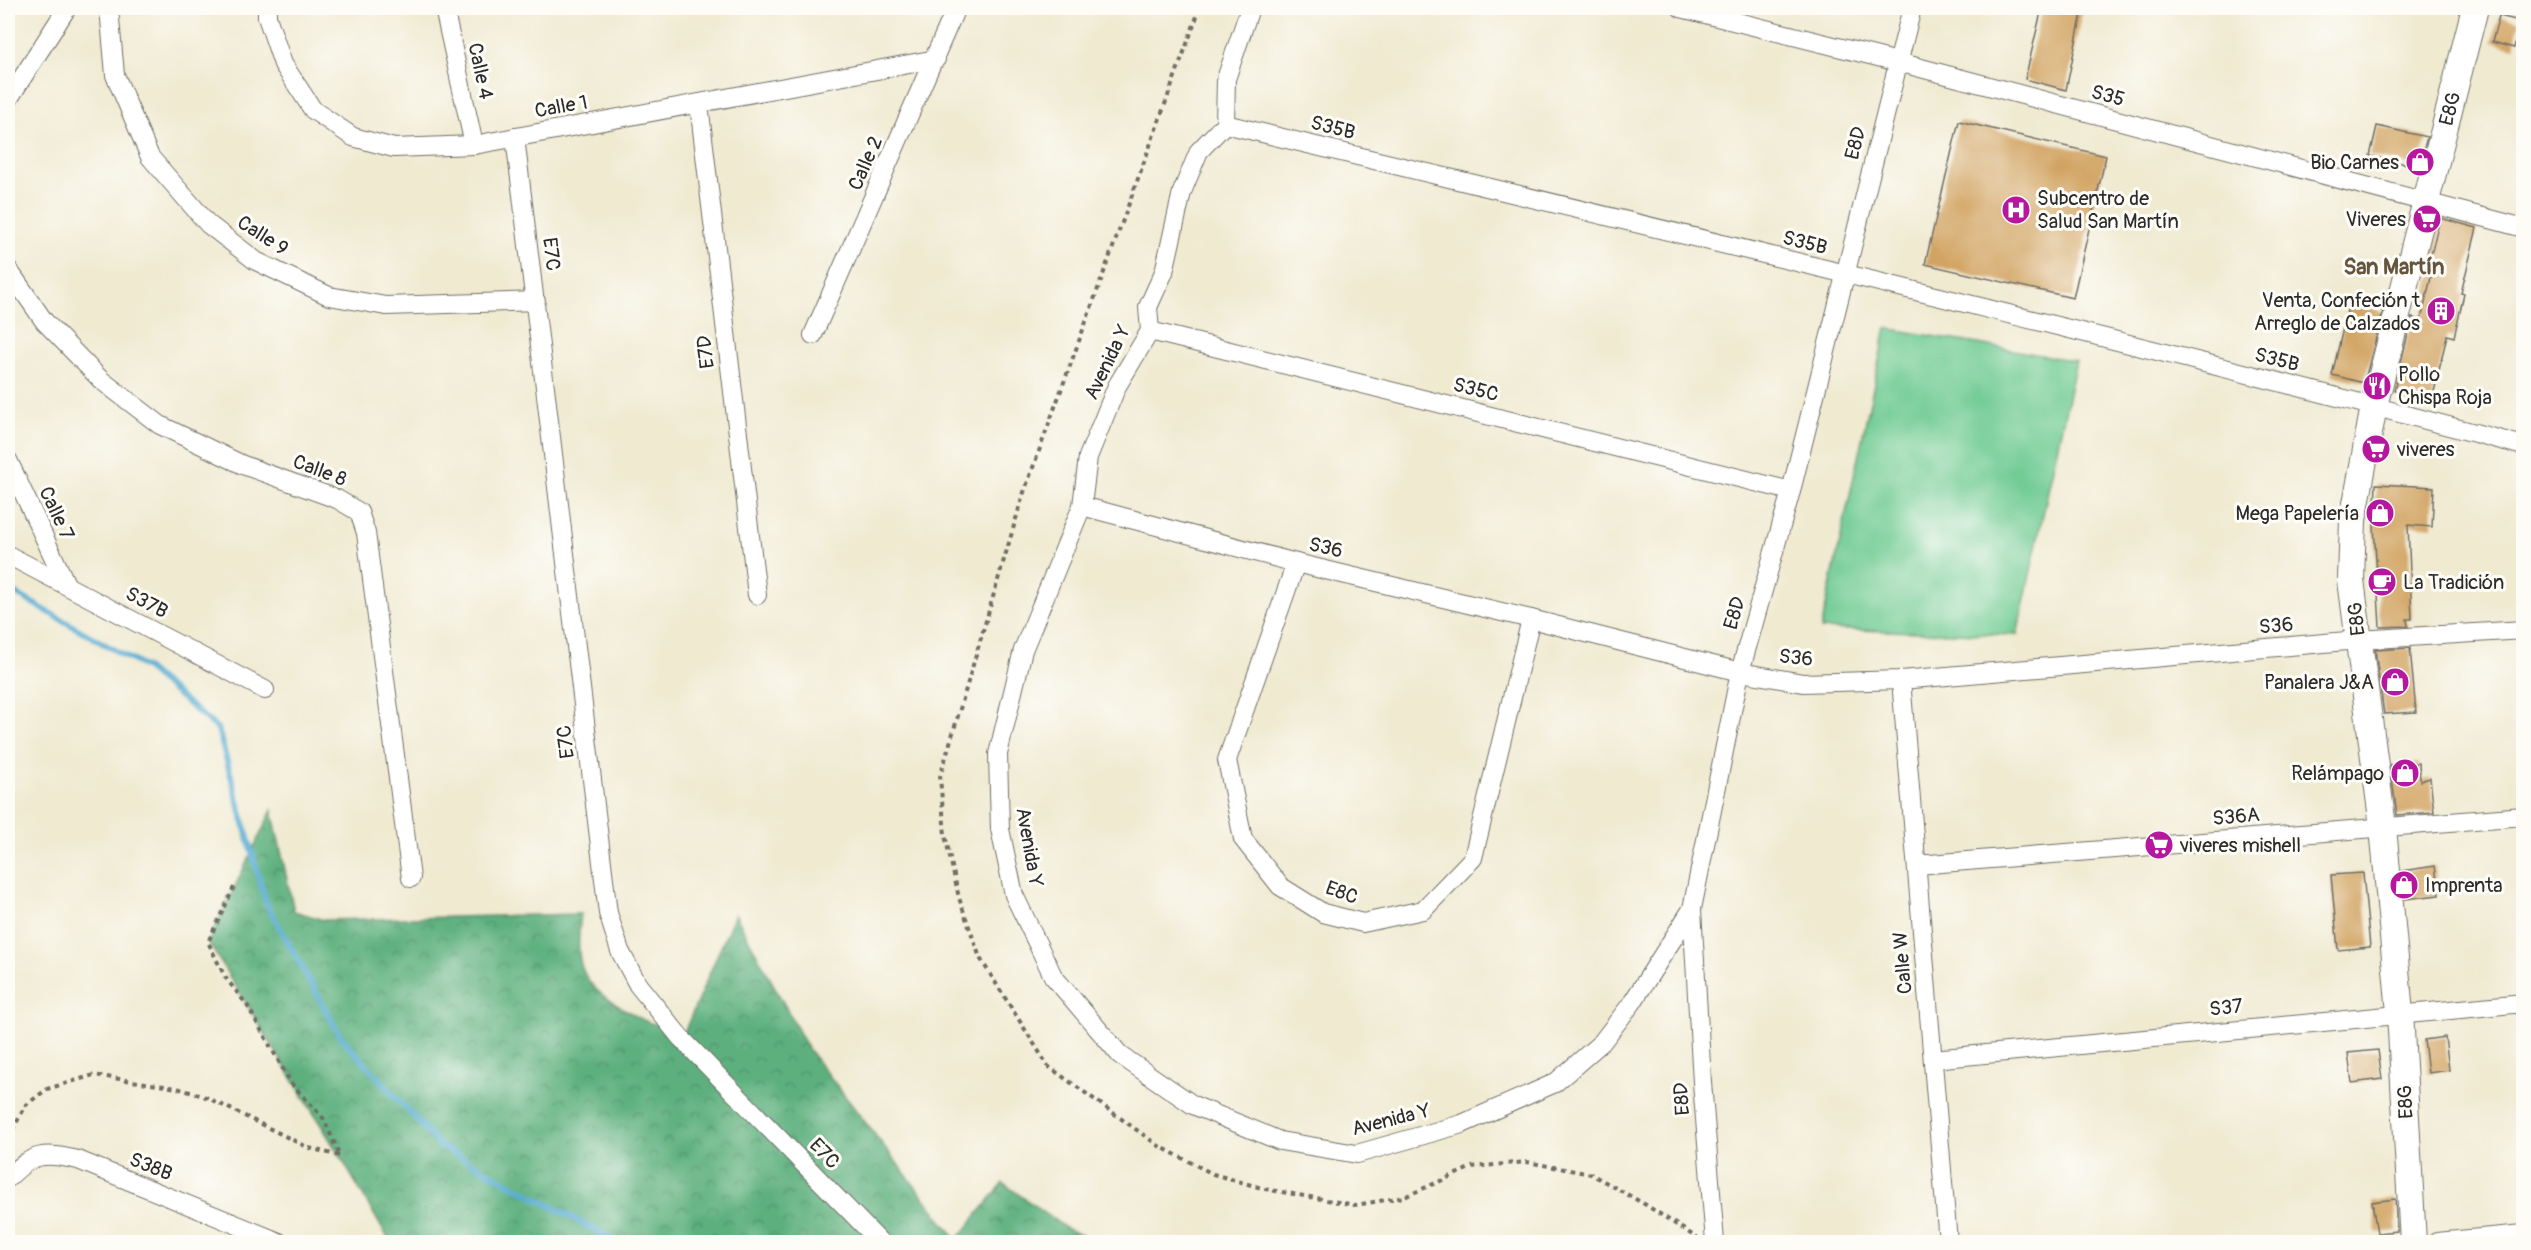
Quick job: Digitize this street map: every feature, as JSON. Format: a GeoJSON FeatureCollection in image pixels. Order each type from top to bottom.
{"type":"FeatureCollection","features":[{"type":"Feature","properties":{"kind":"street"},"geometry":{"type":"LineString","coordinates":[[8,100],[67,8]]}},
{"type":"Feature","properties":{"kind":"street","name":"Calle 9"},"geometry":{"type":"LineString","coordinates":[[109,8],[115,75],[150,157],[208,224],[255,261],[329,296],[386,306],[536,301]]}},
{"type":"Feature","properties":{"kind":"street","name":"Calle 1"},"geometry":{"type":"LineString","coordinates":[[267,8],[267,17],[283,64],[313,110],[353,137],[394,148],[474,145],[936,59]]}},
{"type":"Feature","properties":{"kind":"street","name":"Calle 4"},"geometry":{"type":"LineString","coordinates":[[444,8],[474,145]]}},
{"type":"Feature","properties":{"kind":"street","name":"Calle 2"},"geometry":{"type":"LineString","coordinates":[[813,335],[936,59],[956,8]]}},
{"type":"Feature","properties":{"kind":"street"},"geometry":{"type":"LineString","coordinates":[[1226,124],[1226,80],[1250,8]]}},
{"type":"Feature","properties":{"kind":"street","name":"S35"},"geometry":{"type":"LineString","coordinates":[[1681,8],[1898,62],[2523,228]]}},
{"type":"Feature","properties":{"kind":"street","name":"E8D"},"geometry":{"type":"LineString","coordinates":[[1715,1242],[1692,909],[1740,672],[1791,491],[1912,8]]}},
{"type":"Feature","properties":{"kind":"street","name":"E8G"},"geometry":{"type":"LineString","coordinates":[[2413,1242],[2400,1013],[2383,827],[2352,580],[2353,520],[2374,406],[2475,8]]}},
{"type":"Feature","properties":{"kind":"street","name":"E7D"},"geometry":{"type":"LineString","coordinates":[[699,104],[757,595]]}},
{"type":"Feature","properties":{"kind":"street","name":"S35B"},"geometry":{"type":"LineString","coordinates":[[1226,124],[2374,406],[2523,446]]}},
{"type":"Feature","properties":{"kind":"street","name":"Avenida Y"},"geometry":{"type":"LineString","coordinates":[[1226,124],[1199,151],[1182,192],[1164,272],[1148,307],[1150,331],[1117,386],[1088,457],[1082,506],[1023,650],[998,754],[1000,830],[1014,895],[1053,976],[1120,1055],[1193,1105],[1280,1141],[1358,1154],[1462,1124],[1555,1083],[1602,1042],[1632,1003],[1692,909]]}},
{"type":"Feature","properties":{"kind":"street","name":"E7C"},"geometry":{"type":"LineString","coordinates":[[515,137],[608,913],[620,951],[638,985],[681,1038],[880,1242]]}},
{"type":"Feature","properties":{"kind":"street","name":"Calle 8"},"geometry":{"type":"LineString","coordinates":[[8,269],[44,321],[101,380],[160,425],[243,465],[337,499],[359,512],[366,533],[411,878]]}},
{"type":"Feature","properties":{"kind":"street","name":"S35C"},"geometry":{"type":"LineString","coordinates":[[1150,331],[1791,491]]}},
{"type":"Feature","properties":{"kind":"street","name":"Calle 7"},"geometry":{"type":"LineString","coordinates":[[8,460],[66,584]]}},
{"type":"Feature","properties":{"kind":"street","name":"S36"},"geometry":{"type":"LineString","coordinates":[[1082,506],[1296,563],[1740,672],[1803,683],[1901,680],[2358,640],[2523,630]]}},
{"type":"Feature","properties":{"kind":"street","name":"S37B"},"geometry":{"type":"LineString","coordinates":[[8,555],[265,690]]}},
{"type":"Feature","properties":{"kind":"street","name":"E8C"},"geometry":{"type":"LineString","coordinates":[[1296,563],[1227,760],[1243,839],[1280,886],[1323,913],[1363,923],[1423,910],[1473,858],[1531,619]]}},
{"type":"Feature","properties":{"kind":"street","name":"Calle W"},"geometry":{"type":"LineString","coordinates":[[1901,680],[1948,1242]]}},
{"type":"Feature","properties":{"kind":"street","name":"S36A"},"geometry":{"type":"LineString","coordinates":[[1917,865],[2523,816]]}},
{"type":"Feature","properties":{"kind":"street","name":"S37"},"geometry":{"type":"LineString","coordinates":[[1933,1059],[2523,1003]]}},
{"type":"Feature","properties":{"kind":"street","name":"S38B"},"geometry":{"type":"LineString","coordinates":[[8,1178],[24,1162],[38,1156],[58,1156],[78,1160],[279,1242]]}},
{"type":"Feature","properties":{"kind":"street"},"geometry":{"type":"LineString","coordinates":[[2437,1242],[2523,1234]]}},
{"type":"Feature","properties":{"kind":"path"},"geometry":{"type":"LineString","coordinates":[[1200,8],[1023,495],[940,777],[945,835],[959,898],[980,958],[1048,1066],[1159,1146],[1213,1174],[1265,1189],[1355,1205],[1404,1197],[1472,1167],[1527,1162],[1591,1174],[1704,1242]]}},
{"type":"Feature","properties":{"kind":"path"},"geometry":{"type":"LineString","coordinates":[[8,1138],[26,1106],[47,1089],[94,1075],[177,1088],[207,1097],[309,1148],[340,1156],[324,1119],[291,1083],[247,1005],[225,977],[207,942],[234,887]]}},
{"type":"Feature","properties":{"kind":"green space"},"geometry":{"type":"Polygon","coordinates":[[[1886,328],[2076,361],[2017,635],[1821,629],[1886,328]]]}},
{"type":"Feature","properties":{"kind":"green space"},"geometry":{"type":"Polygon","coordinates":[[[272,810],[294,911],[324,920],[581,914],[580,959],[589,981],[609,1000],[651,1023],[671,1026],[682,1037],[735,914],[809,1050],[957,1240],[1003,1183],[1067,1229],[1098,1242],[390,1242],[340,1156],[208,942],[272,810]]]}},
{"type":"Feature","properties":{"kind":"building"},"geometry":{"type":"Polygon","coordinates":[[[2042,8],[2083,8],[2066,90],[2025,79],[2042,8]]]}},
{"type":"Feature","properties":{"kind":"building"},"geometry":{"type":"Polygon","coordinates":[[[2499,16],[2520,21],[2514,48],[2492,42],[2499,16]]]}},
{"type":"Feature","properties":{"kind":"building","name":"Subcentro de Salud San Martín"},"geometry":{"type":"Polygon","coordinates":[[[1959,121],[2106,156],[2073,298],[1925,264],[1959,121]]]}},
{"type":"Feature","properties":{"kind":"building"},"geometry":{"type":"Polygon","coordinates":[[[2377,126],[2427,137],[2419,167],[2370,156],[2377,126]]]}},
{"type":"Feature","properties":{"kind":"building"},"geometry":{"type":"Polygon","coordinates":[[[2440,218],[2477,228],[2461,293],[2464,294],[2454,337],[2447,335],[2432,401],[2394,390],[2412,318],[2421,320],[2433,269],[2428,267],[2440,218]]]}},
{"type":"Feature","properties":{"kind":"building"},"geometry":{"type":"Polygon","coordinates":[[[2349,303],[2383,311],[2364,383],[2332,375],[2349,303]]]}},
{"type":"Feature","properties":{"kind":"building"},"geometry":{"type":"Polygon","coordinates":[[[2376,484],[2434,487],[2432,527],[2408,525],[2412,619],[2407,619],[2408,626],[2380,627],[2374,526],[2376,484]]]}},
{"type":"Feature","properties":{"kind":"building"},"geometry":{"type":"Polygon","coordinates":[[[2410,648],[2416,712],[2384,714],[2375,650],[2410,648]]]}},
{"type":"Feature","properties":{"kind":"building"},"geometry":{"type":"Polygon","coordinates":[[[2419,763],[2420,781],[2430,778],[2434,812],[2397,815],[2390,765],[2419,763]]]}},
{"type":"Feature","properties":{"kind":"building"},"geometry":{"type":"Polygon","coordinates":[[[2435,866],[2439,895],[2405,899],[2402,871],[2435,866]]]}},
{"type":"Feature","properties":{"kind":"building"},"geometry":{"type":"Polygon","coordinates":[[[2363,873],[2370,947],[2338,950],[2331,875],[2363,873]]]}},
{"type":"Feature","properties":{"kind":"building"},"geometry":{"type":"Polygon","coordinates":[[[2445,1037],[2449,1070],[2428,1073],[2424,1040],[2445,1037]]]}},
{"type":"Feature","properties":{"kind":"building"},"geometry":{"type":"Polygon","coordinates":[[[2378,1050],[2382,1079],[2352,1083],[2348,1053],[2378,1050]]]}},
{"type":"Feature","properties":{"kind":"building"},"geometry":{"type":"Polygon","coordinates":[[[2395,1199],[2397,1231],[2377,1233],[2372,1202],[2395,1199]]]}},
{"type":"Feature","properties":{"kind":"waterway"},"geometry":{"type":"LineString","coordinates":[[8,589],[146,668],[218,729],[266,903],[341,1037],[440,1146],[617,1242]]}},
{"type":"Feature","properties":{"kind":"place","name":"Bio Carnes"},"geometry":{"type":"Point","coordinates":[2420,162]}},
{"type":"Feature","properties":{"kind":"place","name":"Subcentro de Salud San Martín"},"geometry":{"type":"Point","coordinates":[2016,210]}},
{"type":"Feature","properties":{"kind":"place","name":"Viveres"},"geometry":{"type":"Point","coordinates":[2427,219]}},
{"type":"Feature","properties":{"kind":"place","name":"Venta, Confeción t Arreglo de Calzados"},"geometry":{"type":"Point","coordinates":[2441,311]}},
{"type":"Feature","properties":{"kind":"place","name":"Pollo Chispa Roja"},"geometry":{"type":"Point","coordinates":[2377,386]}},
{"type":"Feature","properties":{"kind":"place","name":"viveres"},"geometry":{"type":"Point","coordinates":[2376,449]}},
{"type":"Feature","properties":{"kind":"place","name":"Mega Papelería"},"geometry":{"type":"Point","coordinates":[2380,513]}},
{"type":"Feature","properties":{"kind":"place","name":"La Tradición"},"geometry":{"type":"Point","coordinates":[2382,582]}},
{"type":"Feature","properties":{"kind":"place","name":"Panalera J&A"},"geometry":{"type":"Point","coordinates":[2395,682]}},
{"type":"Feature","properties":{"kind":"place","name":"Relámpago"},"geometry":{"type":"Point","coordinates":[2405,773]}},
{"type":"Feature","properties":{"kind":"place","name":"viveres mishell"},"geometry":{"type":"Point","coordinates":[2159,845]}},
{"type":"Feature","properties":{"kind":"place","name":"Imprenta"},"geometry":{"type":"Point","coordinates":[2404,885]}},
{"type":"Feature","properties":{"kind":"district","name":"San Martín"},"geometry":{"type":"Point","coordinates":[2394,266]}}]}
